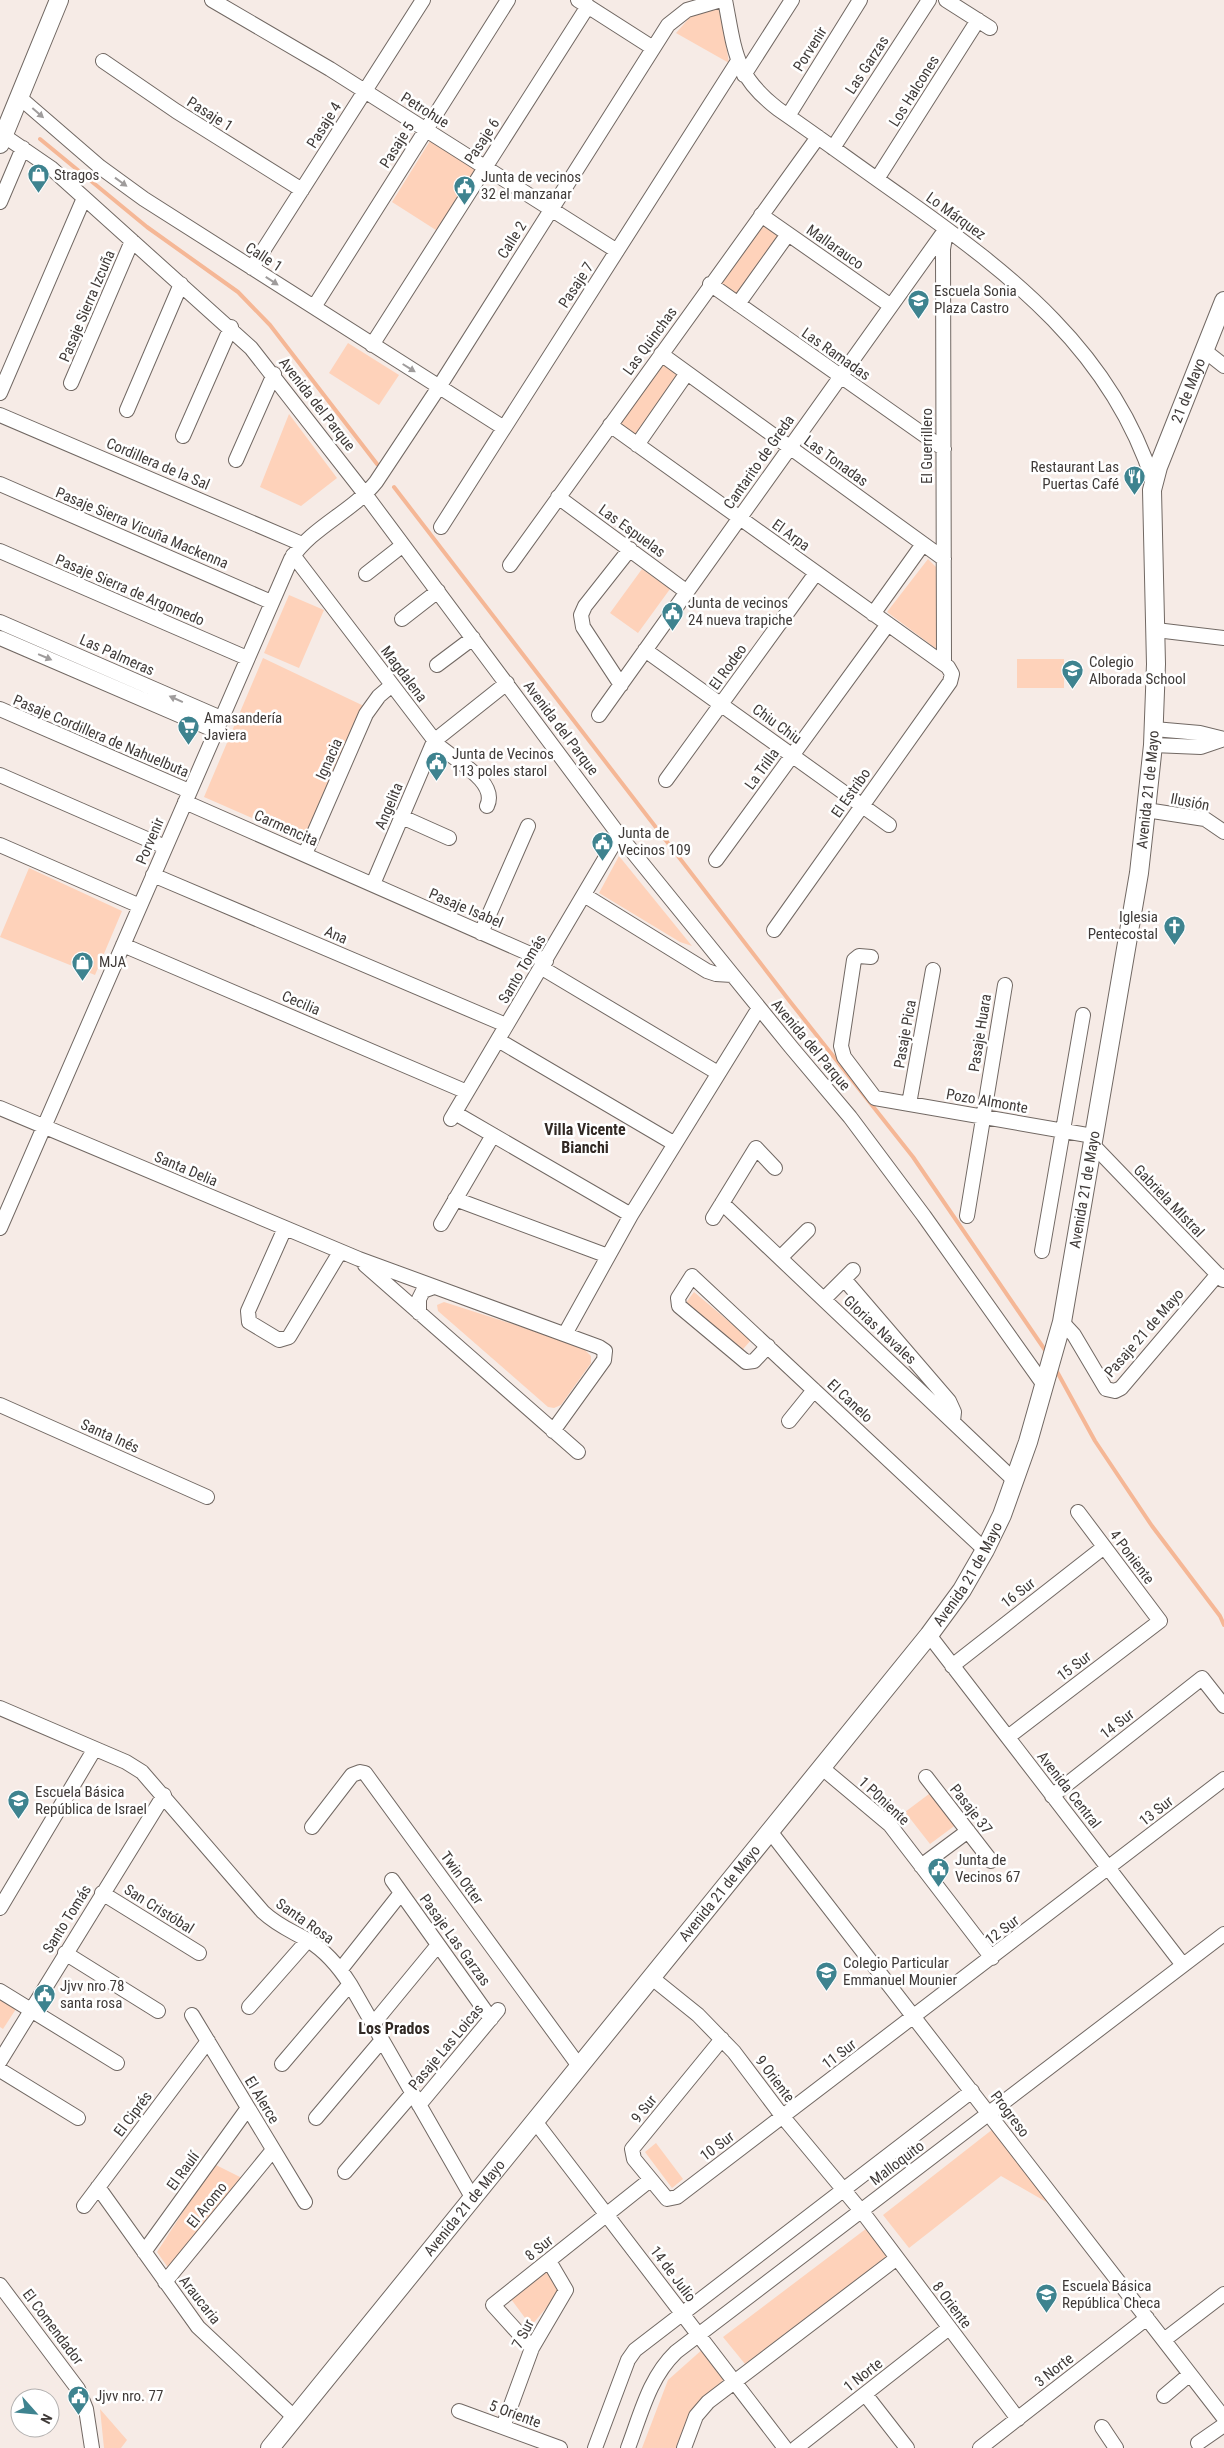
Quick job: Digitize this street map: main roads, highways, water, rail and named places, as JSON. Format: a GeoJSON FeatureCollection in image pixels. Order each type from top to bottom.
{"type":"FeatureCollection","features":[{"type":"Feature","properties":{"kind":"main road"},"geometry":{"type":"LineString","coordinates":[[1,138],[59,0]]}},
{"type":"Feature","properties":{"kind":"main road","name":"21 de Mayo"},"geometry":{"type":"LineString","coordinates":[[1153,481],[1224,301]]}},
{"type":"Feature","properties":{"kind":"main road","name":"Avenida 21 de Mayo"},"geometry":{"type":"LineString","coordinates":[[270,2448],[928,1635],[962,1590],[985,1550],[1015,1481],[1062,1322],[1139,873],[1153,737],[1156,630],[1150,510],[1153,481]]}},
{"type":"Feature","properties":{"kind":"waterway"},"geometry":{"type":"LineString","coordinates":[[40,139],[147,227],[238,292],[270,325],[377,464]]}},
{"type":"Feature","properties":{"kind":"waterway"},"geometry":{"type":"LineString","coordinates":[[394,487],[788,999],[913,1157],[1047,1353]]}},
{"type":"Feature","properties":{"kind":"waterway"},"geometry":{"type":"LineString","coordinates":[[1055,1368],[1095,1441],[1152,1526],[1220,1616],[1224,1625]]}},
{"type":"Feature","properties":{"kind":"place","name":"Stragos"},"geometry":{"type":"Point","coordinates":[38,194]}},
{"type":"Feature","properties":{"kind":"place","name":"Junta de vecinos 32 el manzanar"},"geometry":{"type":"Point","coordinates":[465,205]}},
{"type":"Feature","properties":{"kind":"place","name":"Escuela Sonia Plaza Castro"},"geometry":{"type":"Point","coordinates":[918,319]}},
{"type":"Feature","properties":{"kind":"place","name":"Restaurant Las Puertas Café"},"geometry":{"type":"Point","coordinates":[1135,495]}},
{"type":"Feature","properties":{"kind":"place","name":"Junta de vecinos 24 nueva trapiche"},"geometry":{"type":"Point","coordinates":[672,631]}},
{"type":"Feature","properties":{"kind":"place","name":"Colegio Alborada School"},"geometry":{"type":"Point","coordinates":[1073,690]}},
{"type":"Feature","properties":{"kind":"place","name":"Amasandería Javiera"},"geometry":{"type":"Point","coordinates":[188,746]}},
{"type":"Feature","properties":{"kind":"place","name":"Junta de Vecinos 113 poles starol"},"geometry":{"type":"Point","coordinates":[436,782]}},
{"type":"Feature","properties":{"kind":"place","name":"Junta de Vecinos 109"},"geometry":{"type":"Point","coordinates":[602,861]}},
{"type":"Feature","properties":{"kind":"place","name":"Iglesia Pentecostal"},"geometry":{"type":"Point","coordinates":[1174,945]}},
{"type":"Feature","properties":{"kind":"place","name":"MJA"},"geometry":{"type":"Point","coordinates":[83,981]}},
{"type":"Feature","properties":{"kind":"place","name":"Escuela Básica República de Israel"},"geometry":{"type":"Point","coordinates":[19,1820]}},
{"type":"Feature","properties":{"kind":"place","name":"Junta de Vecinos 67"},"geometry":{"type":"Point","coordinates":[939,1888]}},
{"type":"Feature","properties":{"kind":"place","name":"Colegio Particular Emmanuel Mounier"},"geometry":{"type":"Point","coordinates":[827,1991]}},
{"type":"Feature","properties":{"kind":"place","name":"Jjvv nro 78 santa rosa"},"geometry":{"type":"Point","coordinates":[44,2014]}},
{"type":"Feature","properties":{"kind":"place","name":"Escuela Básica República Checa"},"geometry":{"type":"Point","coordinates":[1046,2314]}},
{"type":"Feature","properties":{"kind":"place","name":"Jjvv nro. 77"},"geometry":{"type":"Point","coordinates":[79,2415]}},
{"type":"Feature","properties":{"kind":"district","name":"Villa Vicente Bianchi"},"geometry":{"type":"Point","coordinates":[585,1138]}},
{"type":"Feature","properties":{"kind":"district","name":"Los Prados"},"geometry":{"type":"Point","coordinates":[394,2028]}}]}
